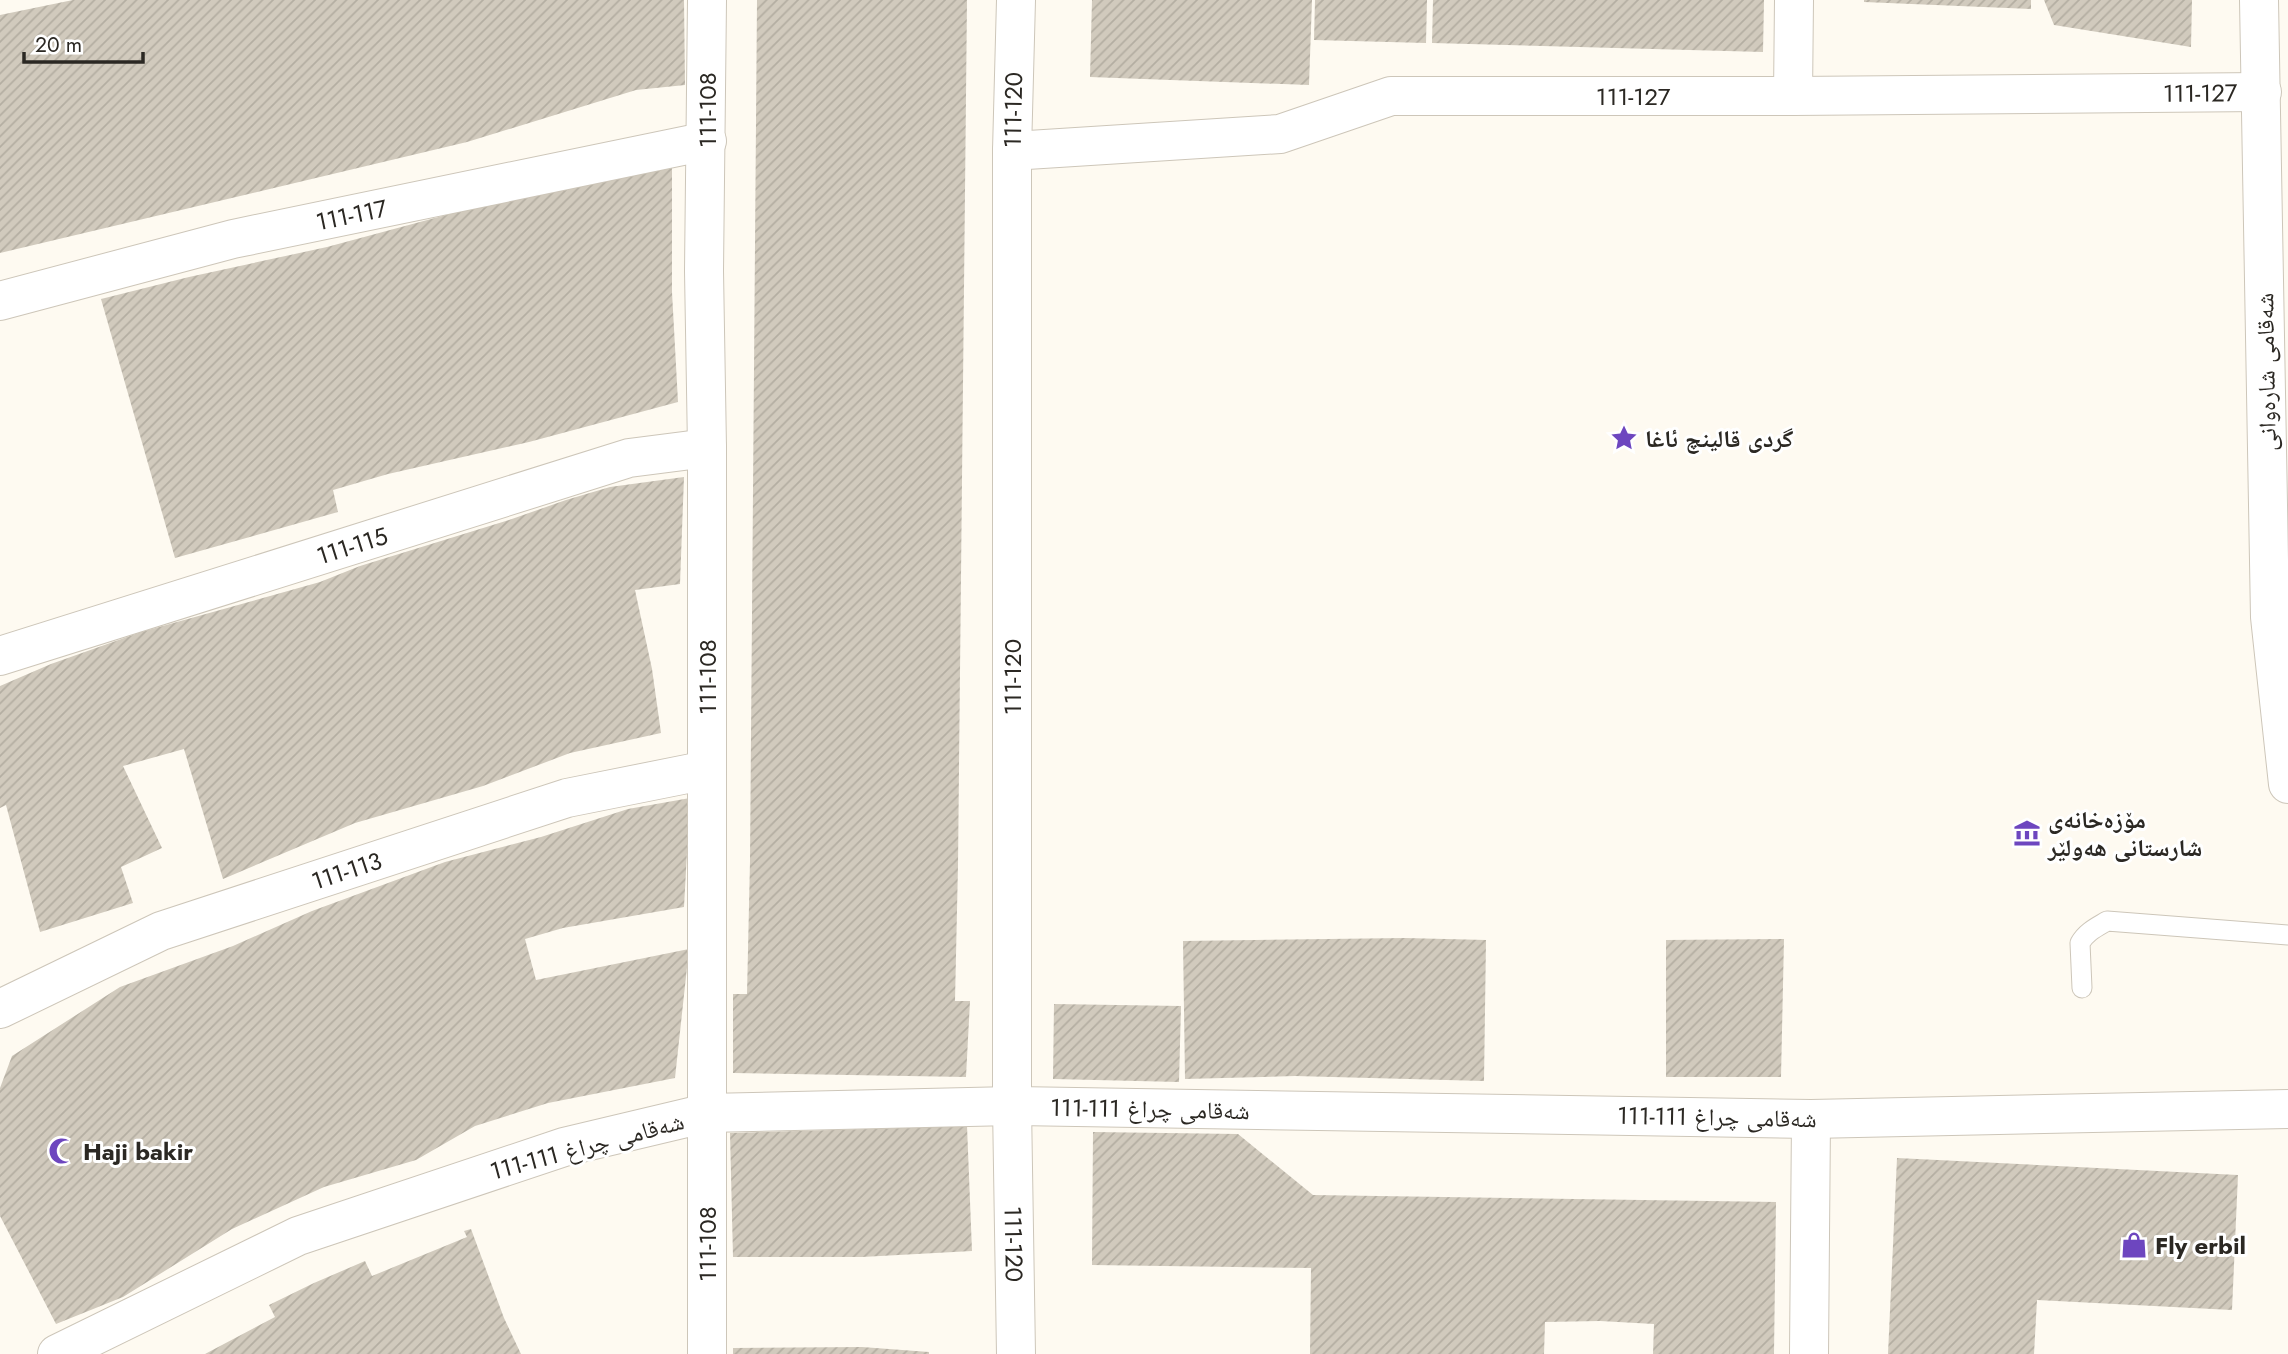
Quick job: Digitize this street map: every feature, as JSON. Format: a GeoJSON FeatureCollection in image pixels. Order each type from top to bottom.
{"type":"FeatureCollection","features":[{"type":"Feature","properties":{"kind":"street","name":"111-108"},"geometry":{"type":"LineString","coordinates":[[703,1351],[707,1113],[707,448],[704,271],[707,0]]}},
{"type":"Feature","properties":{"kind":"street","name":"111-120"},"geometry":{"type":"LineString","coordinates":[[1016,0],[1012,151],[1012,1107],[1016,1354]]}},
{"type":"Feature","properties":{"kind":"street"},"geometry":{"type":"LineString","coordinates":[[1793,96],[1794,0]]}},
{"type":"Feature","properties":{"kind":"street","name":"شەقامی شارەوانی"},"geometry":{"type":"LineString","coordinates":[[2259,0],[2270,617],[2288,785]]}},
{"type":"Feature","properties":{"kind":"street","name":"111-127"},"geometry":{"type":"LineString","coordinates":[[1012,151],[1280,134],[1391,96],[2262,92]]}},
{"type":"Feature","properties":{"kind":"street","name":"111-117"},"geometry":{"type":"LineString","coordinates":[[0,301],[233,239],[707,141]]}},
{"type":"Feature","properties":{"kind":"street","name":"111-115"},"geometry":{"type":"LineString","coordinates":[[0,656],[629,458],[707,448]]}},
{"type":"Feature","properties":{"kind":"street","name":"111-113"},"geometry":{"type":"LineString","coordinates":[[0,1009],[161,931],[567,798],[707,770]]}},
{"type":"Feature","properties":{"kind":"street","name":"شەقامی چراغ 111-111"},"geometry":{"type":"LineString","coordinates":[[57,1354],[298,1236],[564,1147],[707,1113],[1012,1107],[1811,1119],[2288,1109]]}},
{"type":"Feature","properties":{"kind":"street"},"geometry":{"type":"LineString","coordinates":[[1809,1354],[1811,1119]]}},
{"type":"Feature","properties":{"kind":"lane"},"geometry":{"type":"LineString","coordinates":[[2082,988],[2080,943],[2084,936],[2107,921],[2288,935]]}},
{"type":"Feature","properties":{"kind":"building"},"geometry":{"type":"Polygon","coordinates":[[[73,0],[684,0],[685,85],[636,90],[467,142],[0,253],[0,15],[73,0]]]}},
{"type":"Feature","properties":{"kind":"building"},"geometry":{"type":"Polygon","coordinates":[[[757,0],[967,0],[955,1001],[970,1001],[966,1077],[733,1073],[733,994],[747,994],[750,861],[757,0]]]}},
{"type":"Feature","properties":{"kind":"building"},"geometry":{"type":"Polygon","coordinates":[[[1092,0],[1312,0],[1309,85],[1090,77],[1092,0]]]}},
{"type":"Feature","properties":{"kind":"building"},"geometry":{"type":"Polygon","coordinates":[[[1315,0],[1427,0],[1426,43],[1314,40],[1315,0]]]}},
{"type":"Feature","properties":{"kind":"building"},"geometry":{"type":"Polygon","coordinates":[[[1433,0],[1764,0],[1763,52],[1432,43],[1433,0]]]}},
{"type":"Feature","properties":{"kind":"building"},"geometry":{"type":"Polygon","coordinates":[[[2031,0],[2031,9],[1864,2],[2031,0]]]}},
{"type":"Feature","properties":{"kind":"building"},"geometry":{"type":"Polygon","coordinates":[[[2044,0],[2192,0],[2191,47],[2054,25],[2044,0]]]}},
{"type":"Feature","properties":{"kind":"building"},"geometry":{"type":"Polygon","coordinates":[[[672,168],[672,292],[678,402],[333,490],[338,512],[175,558],[101,299],[327,247],[561,184],[672,168]]]}},
{"type":"Feature","properties":{"kind":"building"},"geometry":{"type":"Polygon","coordinates":[[[684,477],[680,584],[635,590],[652,669],[661,733],[570,753],[483,786],[355,823],[223,879],[184,749],[123,766],[162,848],[121,867],[133,903],[40,932],[6,805],[0,808],[0,686],[51,664],[141,632],[320,582],[360,566],[566,500],[610,487],[684,477]]]}},
{"type":"Feature","properties":{"kind":"building"},"geometry":{"type":"Polygon","coordinates":[[[690,798],[684,907],[563,928],[525,939],[536,980],[689,949],[675,1078],[548,1103],[475,1126],[416,1160],[324,1187],[232,1229],[123,1297],[56,1324],[0,1216],[0,1088],[12,1056],[120,987],[233,946],[312,911],[445,862],[541,837],[628,809],[690,798]]]}},
{"type":"Feature","properties":{"kind":"building"},"geometry":{"type":"Polygon","coordinates":[[[1405,938],[1486,940],[1484,1081],[1295,1076],[1185,1079],[1183,941],[1405,938]]]}},
{"type":"Feature","properties":{"kind":"building"},"geometry":{"type":"Polygon","coordinates":[[[1784,939],[1781,1077],[1666,1077],[1666,940],[1784,939]]]}},
{"type":"Feature","properties":{"kind":"building"},"geometry":{"type":"Polygon","coordinates":[[[1054,1004],[1181,1006],[1179,1082],[1053,1079],[1054,1004]]]}},
{"type":"Feature","properties":{"kind":"building"},"geometry":{"type":"Polygon","coordinates":[[[967,1126],[972,1251],[862,1257],[733,1257],[730,1133],[967,1126]]]}},
{"type":"Feature","properties":{"kind":"building"},"geometry":{"type":"Polygon","coordinates":[[[1093,1132],[1238,1134],[1313,1195],[1776,1202],[1774,1354],[1653,1354],[1654,1324],[1600,1321],[1545,1322],[1544,1354],[1310,1354],[1311,1268],[1092,1265],[1093,1132]]]}},
{"type":"Feature","properties":{"kind":"building"},"geometry":{"type":"Polygon","coordinates":[[[1897,1158],[2238,1175],[2232,1310],[2037,1300],[2034,1354],[1888,1354],[1897,1158]]]}},
{"type":"Feature","properties":{"kind":"building"},"geometry":{"type":"Polygon","coordinates":[[[471,1229],[504,1318],[521,1354],[205,1354],[275,1317],[269,1305],[314,1283],[365,1261],[372,1276],[467,1237],[464,1231],[471,1229]]]}},
{"type":"Feature","properties":{"kind":"building"},"geometry":{"type":"Polygon","coordinates":[[[862,1347],[929,1354],[733,1354],[733,1348],[862,1347]]]}},
{"type":"Feature","properties":{"kind":"place","name":"گردی قالینچ ئاغا"},"geometry":{"type":"Point","coordinates":[1624,438]}},
{"type":"Feature","properties":{"kind":"place","name":"مۆزەخانەی شارستانی هەولێر"},"geometry":{"type":"Point","coordinates":[2027,833]}},
{"type":"Feature","properties":{"kind":"place","name":"Haji bakir"},"geometry":{"type":"Point","coordinates":[62,1151]}},
{"type":"Feature","properties":{"kind":"place","name":"Fly erbil"},"geometry":{"type":"Point","coordinates":[2134,1245]}}]}
